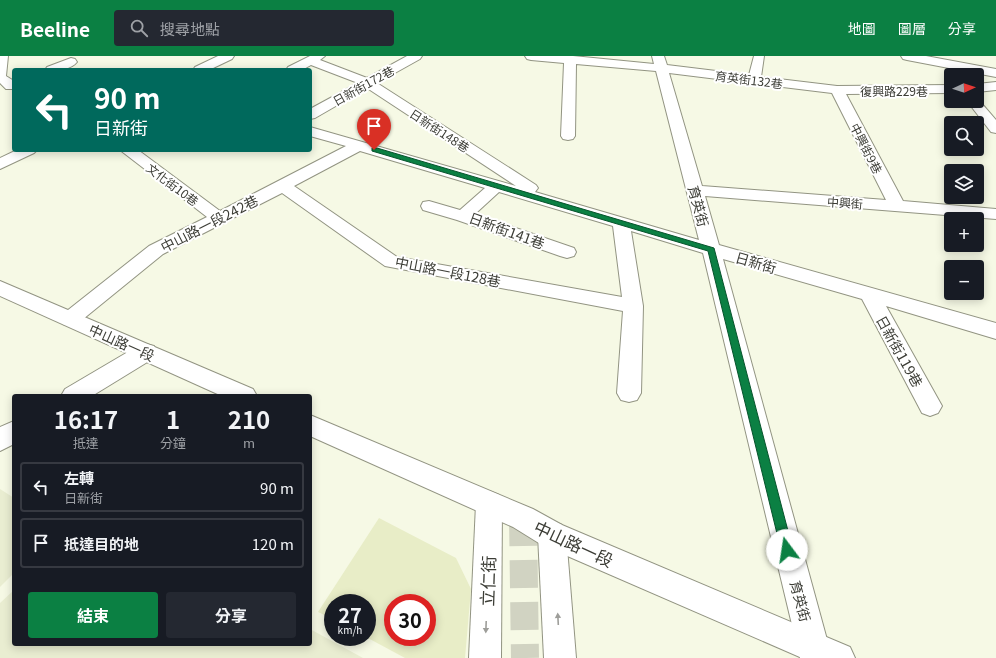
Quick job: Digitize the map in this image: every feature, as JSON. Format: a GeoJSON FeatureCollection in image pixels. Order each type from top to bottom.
{"type":"FeatureCollection","features":[{"type":"Feature","properties":{"kind":"street"},"geometry":{"type":"LineString","coordinates":[[1,56],[0,77],[12,86]]}},
{"type":"Feature","properties":{"kind":"street"},"geometry":{"type":"LineString","coordinates":[[203,68],[228,56]]}},
{"type":"Feature","properties":{"kind":"street","name":"日新街172巷"},"geometry":{"type":"LineString","coordinates":[[312,114],[366,82],[416,56]]}},
{"type":"Feature","properties":{"kind":"street","name":"育英街132巷"},"geometry":{"type":"LineString","coordinates":[[531,56],[660,62],[754,79],[837,90]]}},
{"type":"Feature","properties":{"kind":"street"},"geometry":{"type":"LineString","coordinates":[[907,56],[996,73]]}},
{"type":"Feature","properties":{"kind":"street"},"geometry":{"type":"LineString","coordinates":[[754,79],[759,57]]}},
{"type":"Feature","properties":{"kind":"street"},"geometry":{"type":"LineString","coordinates":[[296,68],[314,58]]}},
{"type":"Feature","properties":{"kind":"street","name":"日新街148巷"},"geometry":{"type":"LineString","coordinates":[[314,58],[366,82],[551,202]]}},
{"type":"Feature","properties":{"kind":"street"},"geometry":{"type":"LineString","coordinates":[[568,136],[570,59]]}},
{"type":"Feature","properties":{"kind":"street"},"geometry":{"type":"LineString","coordinates":[[56,68],[71,62]]}},
{"type":"Feature","properties":{"kind":"street","name":"育英街"},"geometry":{"type":"LineString","coordinates":[[660,62],[711,249],[791,565],[823,654]]}},
{"type":"Feature","properties":{"kind":"street"},"geometry":{"type":"LineString","coordinates":[[984,87],[996,86]]}},
{"type":"Feature","properties":{"kind":"street","name":"復興路229巷"},"geometry":{"type":"LineString","coordinates":[[837,90],[944,89]]}},
{"type":"Feature","properties":{"kind":"street","name":"中興街9巷"},"geometry":{"type":"LineString","coordinates":[[837,90],[897,206]]}},
{"type":"Feature","properties":{"kind":"street"},"geometry":{"type":"LineString","coordinates":[[980,108],[996,128]]}},
{"type":"Feature","properties":{"kind":"street","name":"日新街"},"geometry":{"type":"LineString","coordinates":[[312,132],[870,296],[996,331]]}},
{"type":"Feature","properties":{"kind":"street","name":"中山路一段242巷"},"geometry":{"type":"LineString","coordinates":[[70,319],[156,250],[283,186],[359,145]]}},
{"type":"Feature","properties":{"kind":"street"},"geometry":{"type":"LineString","coordinates":[[0,164],[25,152]]}},
{"type":"Feature","properties":{"kind":"street","name":"文化街10巷"},"geometry":{"type":"LineString","coordinates":[[131,152],[219,218]]}},
{"type":"Feature","properties":{"kind":"street","name":"中山路一段128巷"},"geometry":{"type":"LineString","coordinates":[[283,186],[392,262],[633,306]]}},
{"type":"Feature","properties":{"kind":"street","name":"日新街141巷"},"geometry":{"type":"LineString","coordinates":[[496,186],[463,216],[567,252]]}},
{"type":"Feature","properties":{"kind":"street","name":"中興街"},"geometry":{"type":"LineString","coordinates":[[695,190],[996,214]]}},
{"type":"Feature","properties":{"kind":"street"},"geometry":{"type":"LineString","coordinates":[[429,206],[463,216]]}},
{"type":"Feature","properties":{"kind":"street"},"geometry":{"type":"LineString","coordinates":[[621,223],[633,306],[629,393]]}},
{"type":"Feature","properties":{"kind":"street","name":"中山路一段"},"geometry":{"type":"LineString","coordinates":[[0,288],[240,394]]}},
{"type":"Feature","properties":{"kind":"street","name":"日新街119巷"},"geometry":{"type":"LineString","coordinates":[[870,296],[930,406]]}},
{"type":"Feature","properties":{"kind":"street"},"geometry":{"type":"LineString","coordinates":[[76,394],[146,352]]}},
{"type":"Feature","properties":{"kind":"street","name":"中山路一段"},"geometry":{"type":"LineString","coordinates":[[312,426],[523,518],[552,535],[823,654]]}},
{"type":"Feature","properties":{"kind":"street"},"geometry":{"type":"LineString","coordinates":[[0,440],[12,432]]}},
{"type":"Feature","properties":{"kind":"street","name":"立仁街"},"geometry":{"type":"LineString","coordinates":[[485,658],[489,504]]}},
{"type":"Feature","properties":{"kind":"street"},"geometry":{"type":"LineString","coordinates":[[552,535],[560,658]]}},
{"type":"Feature","properties":{"kind":"shaded area"},"geometry":{"type":"Polygon","coordinates":[[[0,489],[12,497],[12,575],[0,587],[0,489]]]}},
{"type":"Feature","properties":{"kind":"shaded area"},"geometry":{"type":"Polygon","coordinates":[[[379,518],[456,558],[471,589],[465,658],[405,658],[376,642],[376,594],[330,594],[379,518]]]}},
{"type":"Feature","properties":{"kind":"shaded area"},"geometry":{"type":"Polygon","coordinates":[[[12,592],[12,646],[312,646],[312,630],[324,637],[324,646],[341,646],[363,658],[0,658],[0,603],[12,592]]]}},
{"type":"Feature","properties":{"kind":"shaded area"},"geometry":{"type":"Polygon","coordinates":[[[324,603],[324,615],[318,612],[324,603]]]}},
{"type":"Feature","properties":{"kind":"tunnel"},"geometry":{"type":"LineString","coordinates":[[523,518],[525,658]]}},
{"type":"Feature","properties":{"kind":"route"},"geometry":{"type":"LineString","coordinates":[[374,150],[711,249],[787,550]]}}]}
